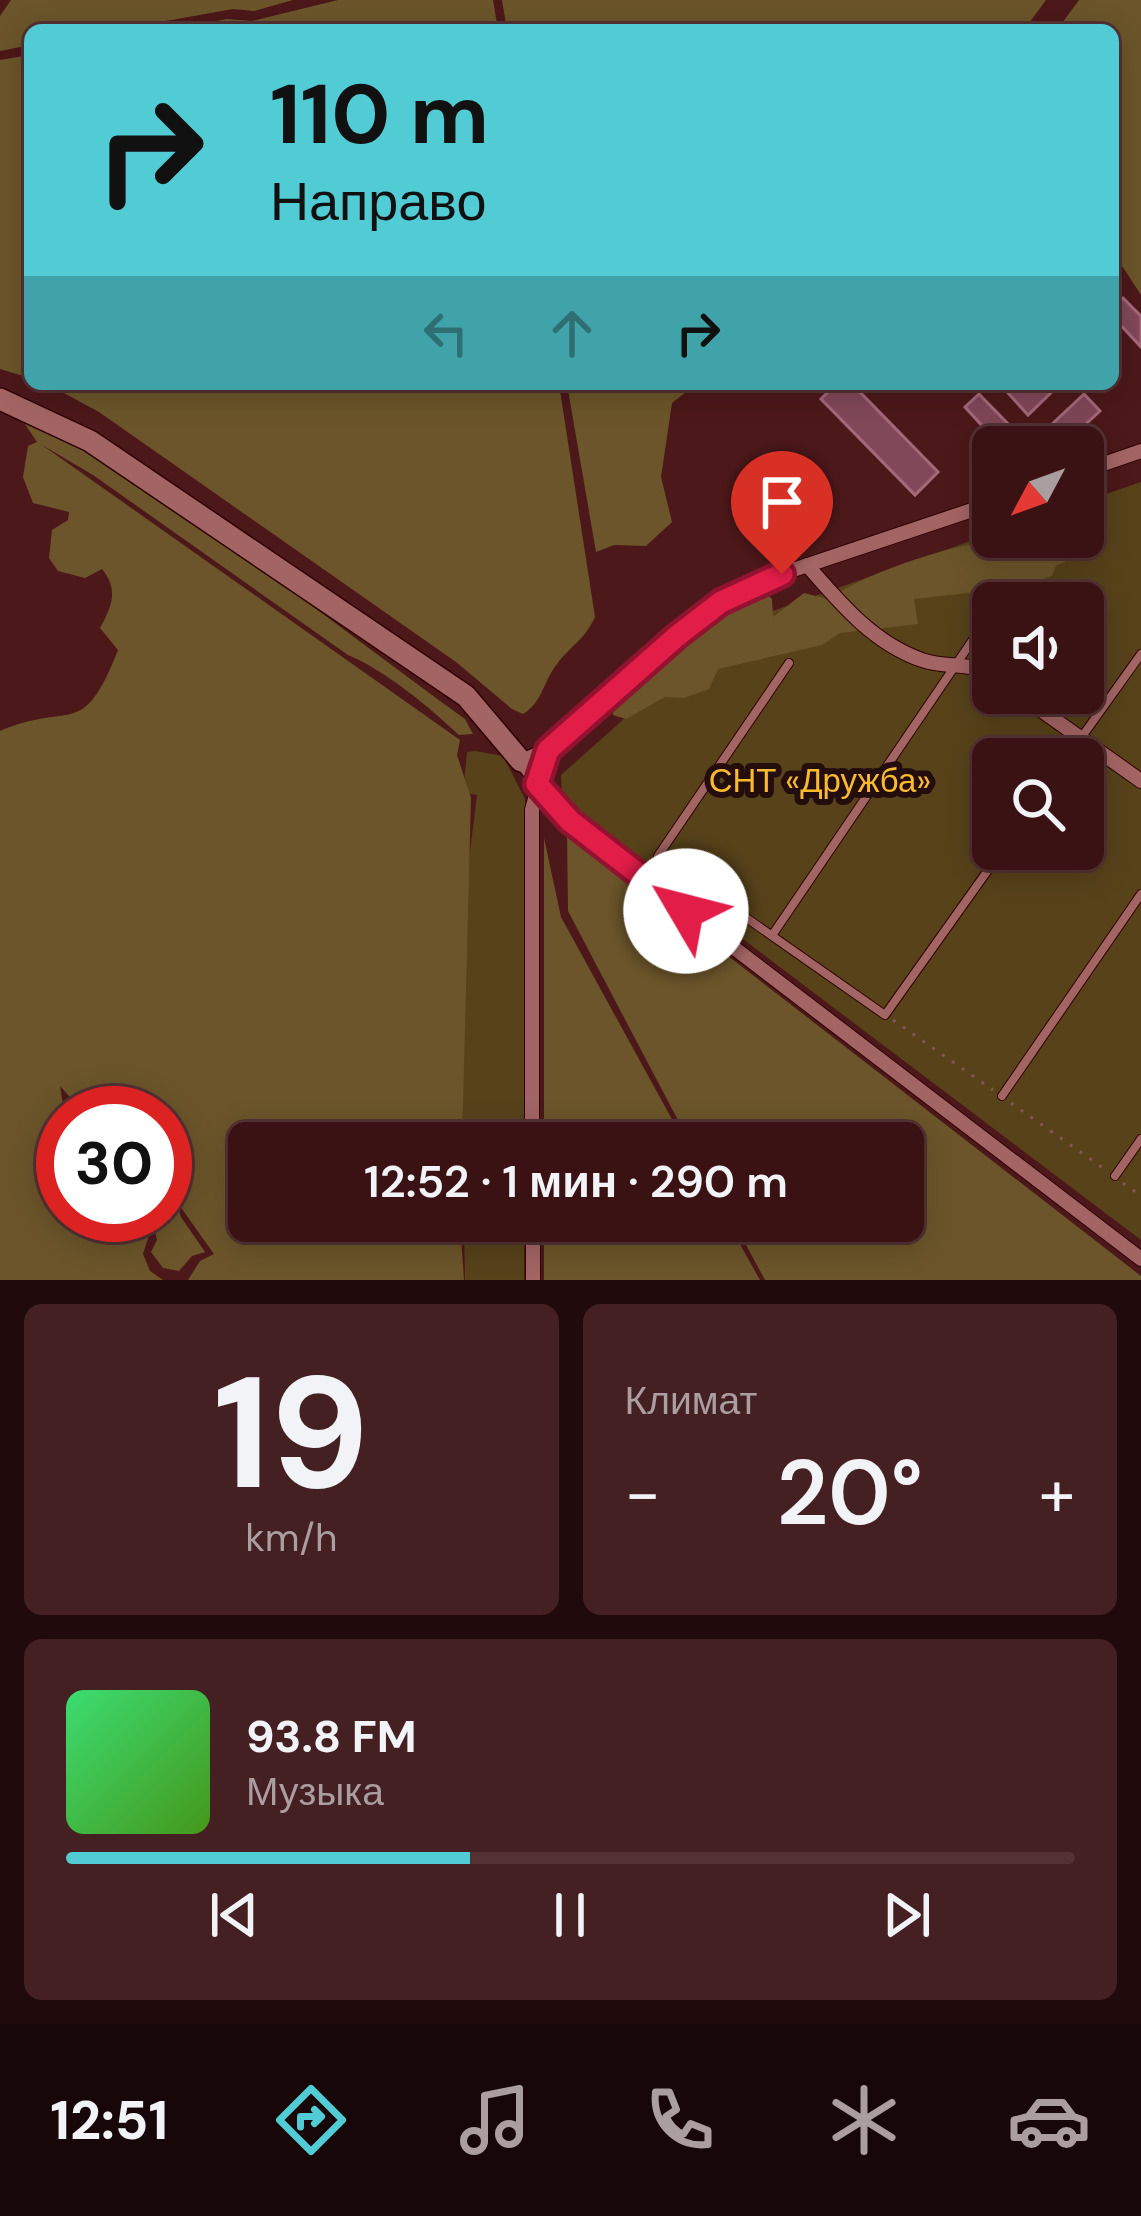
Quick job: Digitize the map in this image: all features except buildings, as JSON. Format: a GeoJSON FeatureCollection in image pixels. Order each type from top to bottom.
{"type":"FeatureCollection","features":[{"type":"Feature","properties":{"kind":"street"},"geometry":{"type":"LineString","coordinates":[[0,399],[90,441],[466,696],[537,784],[610,854],[1141,1259]]}},
{"type":"Feature","properties":{"kind":"street"},"geometry":{"type":"LineString","coordinates":[[1104,464],[1141,451]]}},
{"type":"Feature","properties":{"kind":"street"},"geometry":{"type":"LineString","coordinates":[[521,761],[548,750],[721,602],[807,565],[972,510]]}},
{"type":"Feature","properties":{"kind":"street"},"geometry":{"type":"LineString","coordinates":[[807,565],[879,638],[922,661],[972,666]]}},
{"type":"Feature","properties":{"kind":"street"},"geometry":{"type":"LineString","coordinates":[[1047,714],[1081,738]]}},
{"type":"Feature","properties":{"kind":"street"},"geometry":{"type":"LineString","coordinates":[[532,1122],[532,810],[548,750]]}},
{"type":"Feature","properties":{"kind":"street"},"geometry":{"type":"LineString","coordinates":[[1104,754],[1141,781]]}},
{"type":"Feature","properties":{"kind":"street"},"geometry":{"type":"LineString","coordinates":[[532,1242],[532,1280]]}},
{"type":"Feature","properties":{"kind":"lane"},"geometry":{"type":"LineString","coordinates":[[773,934],[972,645]]}},
{"type":"Feature","properties":{"kind":"lane"},"geometry":{"type":"LineString","coordinates":[[1081,738],[1141,654]]}},
{"type":"Feature","properties":{"kind":"lane"},"geometry":{"type":"LineString","coordinates":[[789,663],[658,856],[885,1015],[988,870]]}},
{"type":"Feature","properties":{"kind":"lane"},"geometry":{"type":"LineString","coordinates":[[1002,1096],[1141,894]]}},
{"type":"Feature","properties":{"kind":"lane"},"geometry":{"type":"LineString","coordinates":[[1115,1176],[1141,1139]]}},
{"type":"Feature","properties":{"kind":"path"},"geometry":{"type":"LineString","coordinates":[[885,1015],[1141,1196]]}},
{"type":"Feature","properties":{"kind":"green space","name":"СНТ «Дружба»"},"geometry":{"type":"Polygon","coordinates":[[[1141,482],[1141,1240],[576,813],[562,796],[561,775],[727,627],[972,540],[972,558],[1104,558],[1104,495],[1141,482]]]}},
{"type":"Feature","properties":{"kind":"green space"},"geometry":{"type":"Polygon","coordinates":[[[467,752],[503,756],[525,799],[525,1122],[463,1122],[461,923],[477,795],[463,793],[467,752]]]}},
{"type":"Feature","properties":{"kind":"green space"},"geometry":{"type":"Polygon","coordinates":[[[464,1242],[524,1242],[524,1280],[465,1280],[464,1242]]]}},
{"type":"Feature","properties":{"kind":"shaded area"},"geometry":{"type":"Polygon","coordinates":[[[11,0],[293,0],[254,11],[233,9],[149,24],[24,24],[24,46],[0,51],[0,16],[11,0]]]}},
{"type":"Feature","properties":{"kind":"shaded area"},"geometry":{"type":"Polygon","coordinates":[[[338,0],[493,0],[497,24],[201,24],[252,21],[338,0]]]}},
{"type":"Feature","properties":{"kind":"shaded area"},"geometry":{"type":"Polygon","coordinates":[[[502,0],[1046,0],[1028,24],[506,24],[502,0]]]}},
{"type":"Feature","properties":{"kind":"shaded area"},"geometry":{"type":"Polygon","coordinates":[[[1079,0],[1141,0],[1141,295],[1119,261],[1119,24],[1061,24],[1079,0]]]}},
{"type":"Feature","properties":{"kind":"shaded area"},"geometry":{"type":"Polygon","coordinates":[[[24,56],[24,376],[0,369],[0,60],[24,56]]]}},
{"type":"Feature","properties":{"kind":"shaded area"},"geometry":{"type":"Polygon","coordinates":[[[58,390],[560,390],[595,617],[552,671],[535,704],[523,714],[99,412],[58,390]]]}},
{"type":"Feature","properties":{"kind":"shaded area"},"geometry":{"type":"Polygon","coordinates":[[[568,390],[688,390],[672,403],[661,477],[672,522],[646,546],[614,545],[596,552],[568,390]]]}},
{"type":"Feature","properties":{"kind":"shaded area"},"geometry":{"type":"Polygon","coordinates":[[[32,420],[89,453],[253,563],[465,719],[473,734],[459,735],[392,680],[348,655],[93,475],[42,445],[460,740],[457,755],[471,798],[463,1122],[228,1122],[228,1242],[461,1242],[464,1280],[188,1280],[200,1261],[214,1254],[192,1223],[192,1086],[36,1086],[36,1242],[147,1242],[143,1254],[150,1271],[163,1280],[0,1280],[0,731],[84,708],[106,679],[118,650],[100,628],[112,598],[111,584],[102,569],[85,578],[58,571],[49,558],[52,530],[68,520],[69,512],[33,503],[23,477],[28,446],[37,442],[25,424],[32,420]]]}},
{"type":"Feature","properties":{"kind":"shaded area"},"geometry":{"type":"Polygon","coordinates":[[[972,545],[972,558],[1072,558],[1056,566],[1052,576],[1037,581],[972,582],[972,592],[914,599],[918,624],[840,633],[822,645],[718,669],[709,689],[684,698],[665,697],[626,719],[613,715],[613,706],[684,641],[743,601],[765,592],[772,599],[773,617],[804,593],[828,599],[873,575],[972,545]]]}},
{"type":"Feature","properties":{"kind":"shaded area"},"geometry":{"type":"Polygon","coordinates":[[[567,831],[1141,1280],[765,1280],[744,1242],[924,1242],[924,1122],[679,1122],[568,911],[567,831]]]}},
{"type":"Feature","properties":{"kind":"shaded area"},"geometry":{"type":"Polygon","coordinates":[[[544,838],[561,917],[673,1122],[544,1122],[544,838]]]}},
{"type":"Feature","properties":{"kind":"shaded area"},"geometry":{"type":"Polygon","coordinates":[[[192,1233],[205,1252],[192,1256],[179,1271],[163,1268],[151,1252],[156,1242],[192,1242],[192,1233]]]}},
{"type":"Feature","properties":{"kind":"shaded area"},"geometry":{"type":"Polygon","coordinates":[[[544,1242],[739,1242],[760,1280],[544,1280],[544,1242]]]}},
{"type":"Feature","properties":{"kind":"route"},"geometry":{"type":"LineString","coordinates":[[686,911],[570,821],[537,784],[548,750],[677,636],[721,602],[782,574]]}}]}
